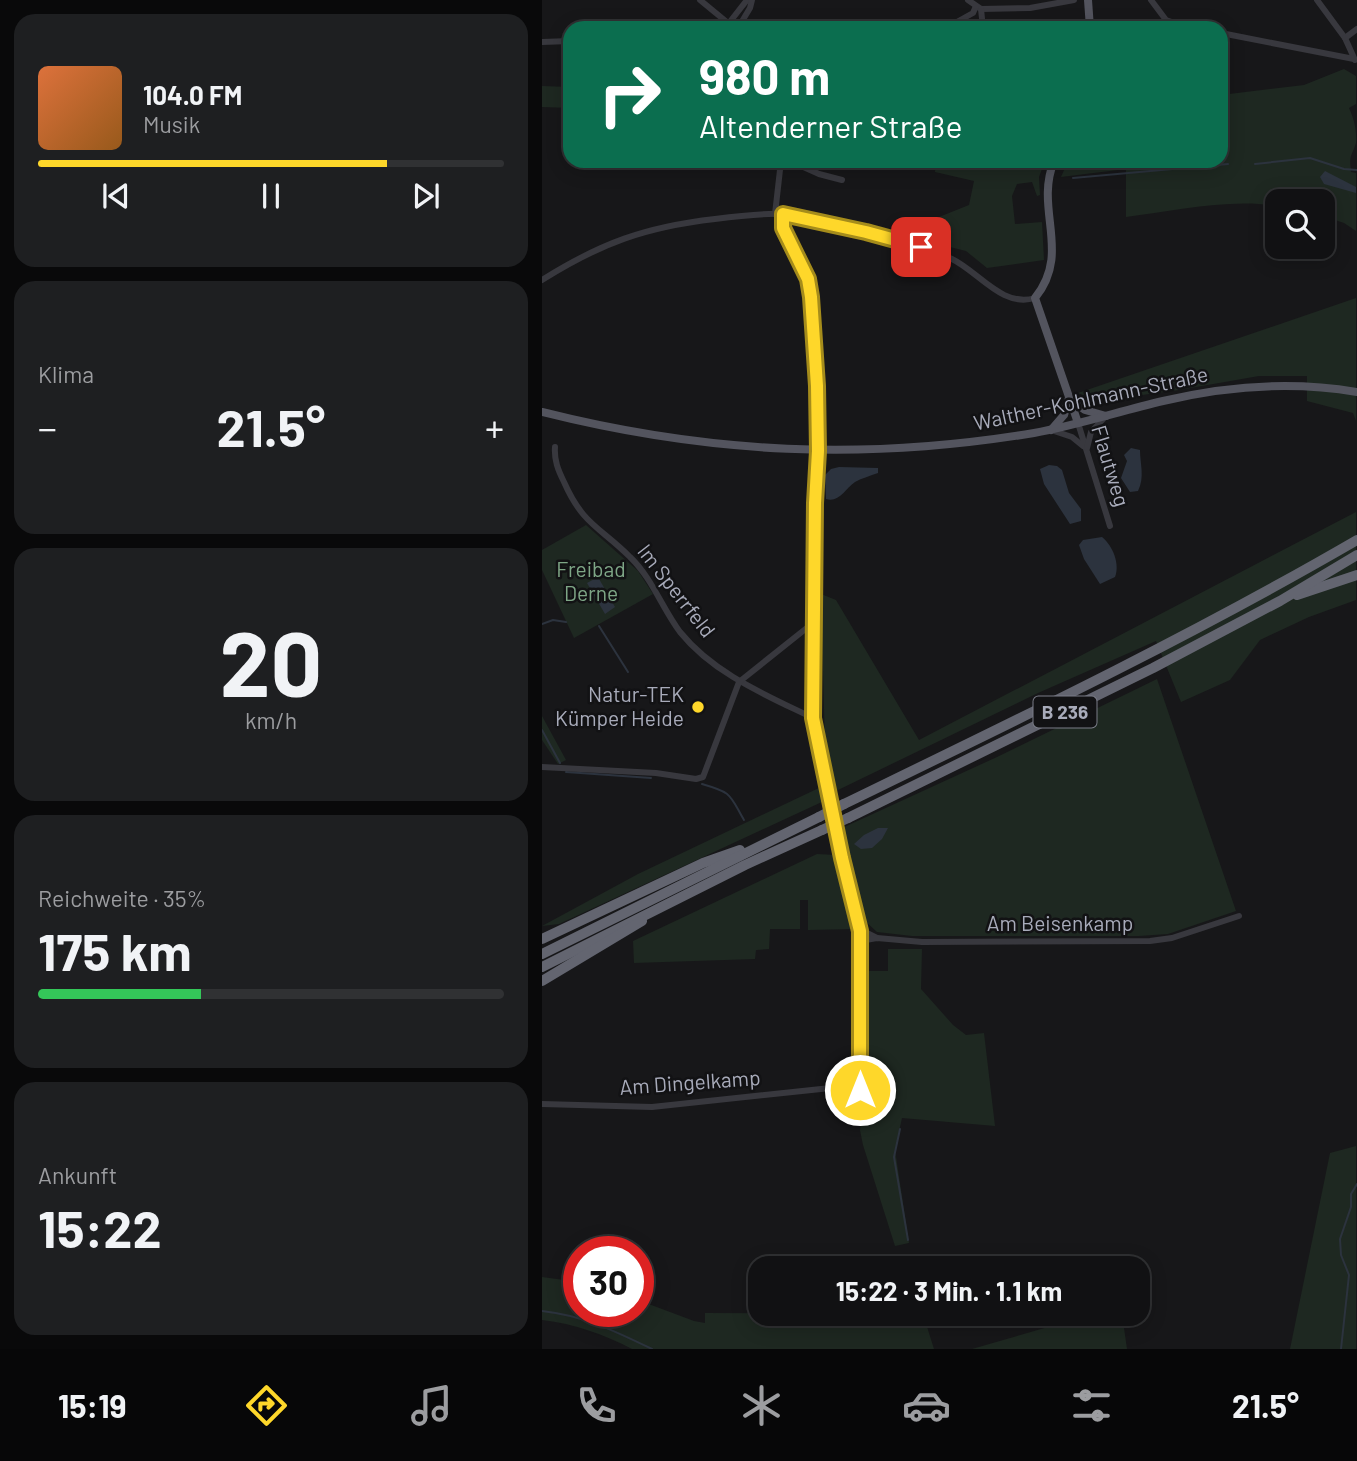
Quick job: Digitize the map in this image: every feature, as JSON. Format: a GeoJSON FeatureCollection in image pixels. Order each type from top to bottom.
{"type":"FeatureCollection","features":[{"type":"Feature","properties":{"kind":"highway","name":"B 236"},"geometry":{"type":"LineString","coordinates":[[542,954],[1121,668],[1254,598],[1356,540]]}},
{"type":"Feature","properties":{"kind":"highway","name":"B 236"},"geometry":{"type":"LineString","coordinates":[[542,967],[1094,698],[1280,601],[1356,555]]}},
{"type":"Feature","properties":{"kind":"highway"},"geometry":{"type":"LineString","coordinates":[[1280,601],[1356,575]]}},
{"type":"Feature","properties":{"kind":"highway"},"geometry":{"type":"LineString","coordinates":[[544,937],[703,863],[760,845]]}},
{"type":"Feature","properties":{"kind":"highway"},"geometry":{"type":"LineString","coordinates":[[542,981],[617,938],[669,903]]}},
{"type":"Feature","properties":{"kind":"main road"},"geometry":{"type":"LineString","coordinates":[[1088,0],[1090,21]]}},
{"type":"Feature","properties":{"kind":"main road"},"geometry":{"type":"LineString","coordinates":[[1035,298],[1043,286],[1052,259],[1047,192],[1052,168]]}},
{"type":"Feature","properties":{"kind":"main road","name":"Flautweg"},"geometry":{"type":"LineString","coordinates":[[1035,298],[1078,423]]}},
{"type":"Feature","properties":{"kind":"main road","name":"Walther-Kohlmann-Straße"},"geometry":{"type":"LineString","coordinates":[[542,412],[689,441],[759,449],[818,451],[922,448],[990,440],[1051,430],[1201,393],[1240,388],[1296,386],[1356,392]]}},
{"type":"Feature","properties":{"kind":"main road"},"geometry":{"type":"LineString","coordinates":[[1051,430],[1064,415],[1069,398],[1081,408],[1106,416]]}},
{"type":"Feature","properties":{"kind":"street"},"geometry":{"type":"LineString","coordinates":[[701,0],[728,21]]}},
{"type":"Feature","properties":{"kind":"street"},"geometry":{"type":"LineString","coordinates":[[737,21],[749,0]]}},
{"type":"Feature","properties":{"kind":"street"},"geometry":{"type":"LineString","coordinates":[[968,0],[979,8],[1030,8],[1074,0]]}},
{"type":"Feature","properties":{"kind":"street"},"geometry":{"type":"LineString","coordinates":[[1151,0],[1169,21]]}},
{"type":"Feature","properties":{"kind":"street"},"geometry":{"type":"LineString","coordinates":[[1317,0],[1345,38],[1355,60]]}},
{"type":"Feature","properties":{"kind":"street"},"geometry":{"type":"LineString","coordinates":[[959,21],[979,8]]}},
{"type":"Feature","properties":{"kind":"street"},"geometry":{"type":"LineString","coordinates":[[979,8],[982,21]]}},
{"type":"Feature","properties":{"kind":"street"},"geometry":{"type":"LineString","coordinates":[[1345,38],[1356,29]]}},
{"type":"Feature","properties":{"kind":"street"},"geometry":{"type":"LineString","coordinates":[[1228,34],[1355,60]]}},
{"type":"Feature","properties":{"kind":"street"},"geometry":{"type":"LineString","coordinates":[[542,42],[563,41]]}},
{"type":"Feature","properties":{"kind":"street"},"geometry":{"type":"LineString","coordinates":[[781,168],[779,214],[810,288],[816,375],[818,451],[813,718],[860,941],[860,1070],[840,1087]]}},
{"type":"Feature","properties":{"kind":"street"},"geometry":{"type":"LineString","coordinates":[[806,168],[842,180]]}},
{"type":"Feature","properties":{"kind":"street"},"geometry":{"type":"LineString","coordinates":[[542,280],[594,249],[644,231],[709,219],[779,214],[866,232],[921,247],[954,260],[1007,297],[1024,301],[1035,298]]}},
{"type":"Feature","properties":{"kind":"street"},"geometry":{"type":"LineString","coordinates":[[1051,430],[1072,437],[1087,450],[1091,432],[1106,416]]}},
{"type":"Feature","properties":{"kind":"street","name":"Flautweg"},"geometry":{"type":"LineString","coordinates":[[1078,423],[1110,526]]}},
{"type":"Feature","properties":{"kind":"street","name":"Im Sperrfeld"},"geometry":{"type":"LineString","coordinates":[[555,447],[554,459],[576,507],[588,522],[638,565],[674,623],[692,644],[739,682],[813,718]]}},
{"type":"Feature","properties":{"kind":"street"},"geometry":{"type":"LineString","coordinates":[[542,767],[656,773],[696,779],[703,777],[739,682],[813,623]]}},
{"type":"Feature","properties":{"kind":"street","name":"Am Beisenkamp"},"geometry":{"type":"LineString","coordinates":[[860,941],[877,938],[922,942],[1150,941],[1172,938],[1239,916]]}},
{"type":"Feature","properties":{"kind":"street","name":"Am Beisenkamp"},"geometry":{"type":"LineString","coordinates":[[859,929],[877,938]]}},
{"type":"Feature","properties":{"kind":"street","name":"Am Dingelkamp"},"geometry":{"type":"LineString","coordinates":[[542,1104],[652,1107],[840,1087],[860,1090],[860,1070]]}},
{"type":"Feature","properties":{"kind":"green space"},"geometry":{"type":"Polygon","coordinates":[[[1344,69],[1356,76],[1356,104],[1349,108],[1356,134],[1350,162],[1351,172],[1356,173],[1356,231],[1335,220],[1335,189],[1265,189],[1265,205],[1221,204],[1126,217],[1126,169],[1061,177],[1065,168],[1228,168],[1228,94],[1304,85],[1344,69]]]}},
{"type":"Feature","properties":{"kind":"green space"},"geometry":{"type":"Polygon","coordinates":[[[542,86],[563,87],[563,108],[542,107],[542,86]]]}},
{"type":"Feature","properties":{"kind":"green space"},"geometry":{"type":"Polygon","coordinates":[[[935,168],[1042,168],[1039,177],[1040,195],[1037,196],[1032,182],[1017,184],[1012,196],[1015,224],[1042,222],[1044,260],[987,268],[966,251],[930,242],[939,217],[969,205],[974,181],[935,172],[935,168]]]}},
{"type":"Feature","properties":{"kind":"green space"},"geometry":{"type":"Polygon","coordinates":[[[1356,298],[1356,421],[1353,413],[1307,401],[1307,376],[1259,376],[1098,401],[1078,393],[1356,298]]]}},
{"type":"Feature","properties":{"kind":"green space"},"geometry":{"type":"Polygon","coordinates":[[[1356,512],[1356,600],[1309,617],[1260,640],[1230,680],[1181,702],[1156,641],[1038,693],[836,791],[825,746],[821,594],[836,600],[919,740],[1356,512]]]}},
{"type":"Feature","properties":{"kind":"green space","name":"Freibad Derne"},"geometry":{"type":"Polygon","coordinates":[[[586,525],[638,571],[653,594],[574,638],[542,570],[542,550],[586,525]]]}},
{"type":"Feature","properties":{"kind":"green space"},"geometry":{"type":"Polygon","coordinates":[[[1157,679],[1236,911],[1168,934],[1139,936],[912,936],[877,932],[864,920],[840,829],[1157,679]]]}},
{"type":"Feature","properties":{"kind":"green space"},"geometry":{"type":"Polygon","coordinates":[[[542,716],[566,760],[558,764],[542,740],[542,716]]]}},
{"type":"Feature","properties":{"kind":"green space"},"geometry":{"type":"Polygon","coordinates":[[[821,787],[824,801],[559,924],[542,926],[638,874],[821,787]]]}},
{"type":"Feature","properties":{"kind":"green space"},"geometry":{"type":"Polygon","coordinates":[[[817,854],[836,855],[853,929],[808,930],[808,900],[800,900],[800,929],[770,929],[769,949],[756,950],[755,959],[634,963],[633,941],[817,854]]]}},
{"type":"Feature","properties":{"kind":"green space"},"geometry":{"type":"Polygon","coordinates":[[[888,949],[922,949],[921,989],[953,1025],[966,1035],[984,1033],[995,1126],[902,1118],[895,1150],[909,1243],[895,1246],[860,1130],[865,1084],[868,971],[888,971],[888,949]]]}},
{"type":"Feature","properties":{"kind":"green space"},"geometry":{"type":"Polygon","coordinates":[[[1356,1146],[1356,1349],[1290,1349],[1330,1153],[1356,1146]]]}},
{"type":"Feature","properties":{"kind":"green space"},"geometry":{"type":"Polygon","coordinates":[[[542,1277],[563,1280],[563,1324],[542,1320],[542,1277]]]}},
{"type":"Feature","properties":{"kind":"green space"},"geometry":{"type":"Polygon","coordinates":[[[654,1306],[705,1323],[705,1313],[748,1313],[748,1326],[927,1326],[934,1349],[632,1349],[577,1327],[654,1327],[654,1306]]]}},
{"type":"Feature","properties":{"kind":"green space"},"geometry":{"type":"Polygon","coordinates":[[[1052,1326],[1124,1326],[1127,1349],[972,1349],[1052,1326]]]}},
{"type":"Feature","properties":{"kind":"shaded area"},"geometry":{"type":"Polygon","coordinates":[[[1325,171],[1356,187],[1356,193],[1324,184],[1320,177],[1325,171]]]}},
{"type":"Feature","properties":{"kind":"shaded area"},"geometry":{"type":"Polygon","coordinates":[[[1131,448],[1140,450],[1142,476],[1138,491],[1130,492],[1121,478],[1127,461],[1124,455],[1131,448]]]}},
{"type":"Feature","properties":{"kind":"shaded area"},"geometry":{"type":"Polygon","coordinates":[[[1049,465],[1062,470],[1069,493],[1081,509],[1081,521],[1070,524],[1044,484],[1040,469],[1049,465]]]}},
{"type":"Feature","properties":{"kind":"shaded area"},"geometry":{"type":"Polygon","coordinates":[[[878,468],[878,473],[855,482],[835,499],[826,499],[825,475],[831,469],[878,468]]]}},
{"type":"Feature","properties":{"kind":"shaded area"},"geometry":{"type":"Polygon","coordinates":[[[1102,537],[1112,550],[1117,567],[1115,577],[1100,584],[1084,559],[1079,545],[1083,540],[1102,537]]]}},
{"type":"Feature","properties":{"kind":"shaded area"},"geometry":{"type":"Polygon","coordinates":[[[598,577],[615,607],[605,614],[587,583],[598,577]]]}},
{"type":"Feature","properties":{"kind":"shaded area"},"geometry":{"type":"Polygon","coordinates":[[[878,828],[888,828],[882,839],[872,848],[861,849],[854,844],[864,835],[878,828]]]}},
{"type":"Feature","properties":{"kind":"waterway"},"geometry":{"type":"LineString","coordinates":[[1255,164],[1310,158],[1344,169],[1357,170]]}},
{"type":"Feature","properties":{"kind":"waterway"},"geometry":{"type":"LineString","coordinates":[[1073,178],[1184,168]]}},
{"type":"Feature","properties":{"kind":"waterway"},"geometry":{"type":"LineString","coordinates":[[542,624],[553,620],[566,622]]}},
{"type":"Feature","properties":{"kind":"waterway"},"geometry":{"type":"LineString","coordinates":[[599,626],[628,672]]}},
{"type":"Feature","properties":{"kind":"waterway"},"geometry":{"type":"LineString","coordinates":[[542,730],[560,763]]}},
{"type":"Feature","properties":{"kind":"waterway"},"geometry":{"type":"LineString","coordinates":[[566,772],[651,778]]}},
{"type":"Feature","properties":{"kind":"waterway"},"geometry":{"type":"LineString","coordinates":[[702,784],[725,792],[744,820]]}},
{"type":"Feature","properties":{"kind":"waterway"},"geometry":{"type":"LineString","coordinates":[[900,1129],[894,1157],[908,1240]]}},
{"type":"Feature","properties":{"kind":"waterway"},"geometry":{"type":"LineString","coordinates":[[1341,1349],[1349,1275],[1341,1255],[1340,1239],[1351,1207],[1351,1194],[1357,1184]]}},
{"type":"Feature","properties":{"kind":"waterway"},"geometry":{"type":"LineString","coordinates":[[542,1311],[585,1320],[652,1349]]}},
{"type":"Feature","properties":{"kind":"place","name":"Natur-TEK Kümper Heide"},"geometry":{"type":"Point","coordinates":[698,707]}},
{"type":"Feature","properties":{"kind":"route"},"geometry":{"type":"LineString","coordinates":[[860,1090],[860,931],[813,718],[818,451],[811,297],[808,279],[783,228],[783,214],[921,247]]}}]}
